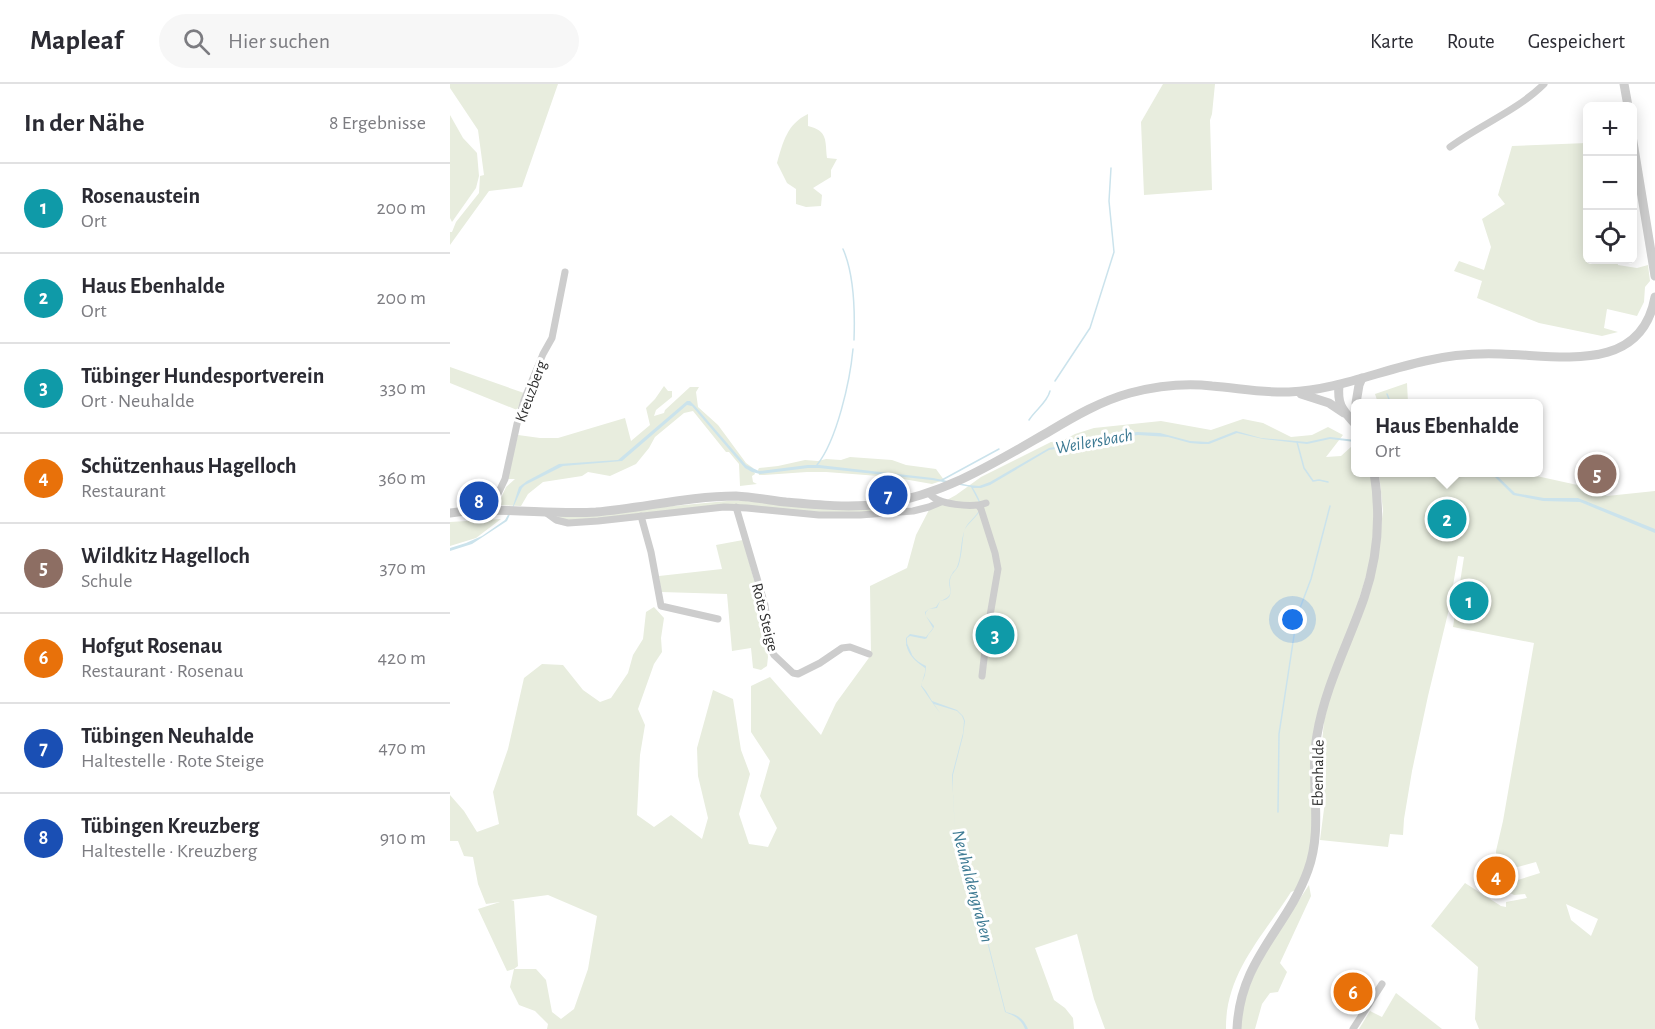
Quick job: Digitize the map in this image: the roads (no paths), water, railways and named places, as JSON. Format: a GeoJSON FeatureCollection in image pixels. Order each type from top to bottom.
{"type":"FeatureCollection","features":[{"type":"Feature","properties":{"kind":"street"},"geometry":{"type":"LineString","coordinates":[[1450,147],[1469,133],[1526,100],[1544,84]]}},
{"type":"Feature","properties":{"kind":"street"},"geometry":{"type":"LineString","coordinates":[[1624,84],[1627,102]]}},
{"type":"Feature","properties":{"kind":"street"},"geometry":{"type":"LineString","coordinates":[[1635,156],[1655,276]]}},
{"type":"Feature","properties":{"kind":"street","name":"Kreuzberg"},"geometry":{"type":"LineString","coordinates":[[498,510],[494,502],[505,479],[524,400],[552,338],[565,272]]}},
{"type":"Feature","properties":{"kind":"street"},"geometry":{"type":"LineString","coordinates":[[450,513],[498,510],[597,512],[696,498],[733,496],[825,506],[857,506],[894,502],[931,492],[975,474],[1080,414],[1130,393],[1159,387],[1196,385],[1264,392],[1293,392],[1341,384],[1461,354],[1577,357],[1604,354],[1628,343],[1640,331],[1651,313],[1655,297]]}},
{"type":"Feature","properties":{"kind":"street"},"geometry":{"type":"LineString","coordinates":[[1357,399],[1362,378]]}},
{"type":"Feature","properties":{"kind":"street"},"geometry":{"type":"LineString","coordinates":[[1341,384],[1353,399]]}},
{"type":"Feature","properties":{"kind":"street"},"geometry":{"type":"LineString","coordinates":[[1341,384],[1338,398],[1344,413]]}},
{"type":"Feature","properties":{"kind":"street"},"geometry":{"type":"LineString","coordinates":[[1293,392],[1333,405],[1351,420]]}},
{"type":"Feature","properties":{"kind":"street","name":"Ebenhalde"},"geometry":{"type":"LineString","coordinates":[[1237,1029],[1241,999],[1249,974],[1296,897],[1305,880],[1313,855],[1317,825],[1314,759],[1317,736],[1327,694],[1364,598],[1372,567],[1378,520],[1374,477]]}},
{"type":"Feature","properties":{"kind":"street"},"geometry":{"type":"LineString","coordinates":[[931,492],[933,498],[941,502],[983,505],[981,509],[999,568],[982,676]]}},
{"type":"Feature","properties":{"kind":"street"},"geometry":{"type":"LineString","coordinates":[[545,512],[556,520],[568,523],[736,507],[787,513],[846,516],[896,513],[929,507],[941,502]]}},
{"type":"Feature","properties":{"kind":"street","name":"Rote Steige"},"geometry":{"type":"LineString","coordinates":[[736,507],[765,605],[771,650],[774,655],[793,673],[798,674],[842,648],[850,647],[869,654]]}},
{"type":"Feature","properties":{"kind":"street"},"geometry":{"type":"LineString","coordinates":[[641,516],[651,552],[661,606],[718,619]]}},
{"type":"Feature","properties":{"kind":"street"},"geometry":{"type":"LineString","coordinates":[[1353,1029],[1382,984]]}},
{"type":"Feature","properties":{"kind":"water","name":"Weilersbach"},"geometry":{"type":"Polygon","coordinates":[[[687,401],[695,406],[746,465],[759,471],[819,465],[933,478],[979,486],[1049,448],[1137,432],[1160,433],[1190,441],[1208,442],[1236,431],[1261,438],[1307,442],[1330,437],[1351,440],[1351,442],[1330,439],[1307,444],[1263,439],[1237,433],[1209,444],[1201,444],[1168,437],[1138,435],[1049,450],[990,485],[973,488],[981,506],[971,487],[932,480],[819,468],[760,474],[752,472],[745,468],[692,406],[687,405],[622,461],[563,466],[525,485],[507,521],[472,544],[450,551],[450,548],[482,536],[505,520],[513,506],[519,487],[527,481],[559,464],[618,460],[687,401]]]}},
{"type":"Feature","properties":{"kind":"water"},"geometry":{"type":"Polygon","coordinates":[[[1495,477],[1498,477],[1515,493],[1544,498],[1578,498],[1655,529],[1655,533],[1580,502],[1543,501],[1513,495],[1495,477]]]}},
{"type":"Feature","properties":{"kind":"water"},"geometry":{"type":"Polygon","coordinates":[[[981,506],[981,509],[964,532],[957,568],[962,538],[963,534],[965,529],[978,513],[981,506]]]}},
{"type":"Feature","properties":{"kind":"water"},"geometry":{"type":"Polygon","coordinates":[[[957,568],[950,580],[949,596],[949,583],[952,573],[957,568]]]}},
{"type":"Feature","properties":{"kind":"water"},"geometry":{"type":"Polygon","coordinates":[[[926,616],[934,626],[933,629],[927,638],[910,636],[907,638],[912,655],[926,666],[922,683],[925,668],[911,656],[907,648],[906,638],[910,634],[926,637],[933,628],[926,616]]]}},
{"type":"Feature","properties":{"kind":"water"},"geometry":{"type":"Polygon","coordinates":[[[921,685],[932,701],[957,710],[965,721],[953,775],[953,793],[952,775],[964,721],[957,711],[934,704],[940,713],[921,685]]]}},
{"type":"Feature","properties":{"kind":"water"},"geometry":{"type":"Polygon","coordinates":[[[955,830],[970,871],[1006,1012],[1020,1017],[1028,1029],[1025,1029],[1017,1018],[1005,1012],[969,871],[955,830]]]}},
{"type":"Feature","properties":{"kind":"waterway"},"geometry":{"type":"LineString","coordinates":[[1055,381],[1090,328],[1114,252],[1109,201],[1111,168]]}},
{"type":"Feature","properties":{"kind":"waterway"},"geometry":{"type":"LineString","coordinates":[[843,249],[852,282],[854,340]]}},
{"type":"Feature","properties":{"kind":"waterway"},"geometry":{"type":"LineString","coordinates":[[817,465],[831,441],[836,426],[846,393],[853,349]]}},
{"type":"Feature","properties":{"kind":"waterway"},"geometry":{"type":"LineString","coordinates":[[1029,420],[1050,391]]}},
{"type":"Feature","properties":{"kind":"waterway"},"geometry":{"type":"LineString","coordinates":[[1387,394],[1389,399]]}},
{"type":"Feature","properties":{"kind":"waterway"},"geometry":{"type":"LineString","coordinates":[[1297,442],[1304,468],[1313,481],[1328,482]]}},
{"type":"Feature","properties":{"kind":"waterway"},"geometry":{"type":"LineString","coordinates":[[942,480],[999,449]]}},
{"type":"Feature","properties":{"kind":"waterway"},"geometry":{"type":"LineString","coordinates":[[1278,812],[1279,734],[1297,616],[1311,579],[1330,506]]}},
{"type":"Feature","properties":{"kind":"waterway","name":"Neuhaldengraben"},"geometry":{"type":"LineString","coordinates":[[907,645],[911,654]]}},
{"type":"Feature","properties":{"kind":"place","name":"Wildkitz Hagelloch"},"geometry":{"type":"Point","coordinates":[1597,474]}},
{"type":"Feature","properties":{"kind":"place","name":"Tübingen Neuhalde"},"geometry":{"type":"Point","coordinates":[888,495]}},
{"type":"Feature","properties":{"kind":"place","name":"Tübingen Kreuzberg"},"geometry":{"type":"Point","coordinates":[479,501]}},
{"type":"Feature","properties":{"kind":"place","name":"Haus Ebenhalde"},"geometry":{"type":"Point","coordinates":[1447,519]}},
{"type":"Feature","properties":{"kind":"place","name":"Rosenaustein"},"geometry":{"type":"Point","coordinates":[1469,601]}},
{"type":"Feature","properties":{"kind":"place","name":"Tübinger Hundesportverein"},"geometry":{"type":"Point","coordinates":[995,635]}},
{"type":"Feature","properties":{"kind":"place","name":"Schützenhaus Hagelloch"},"geometry":{"type":"Point","coordinates":[1496,876]}},
{"type":"Feature","properties":{"kind":"place","name":"Hofgut Rosenau"},"geometry":{"type":"Point","coordinates":[1353,992]}}]}
